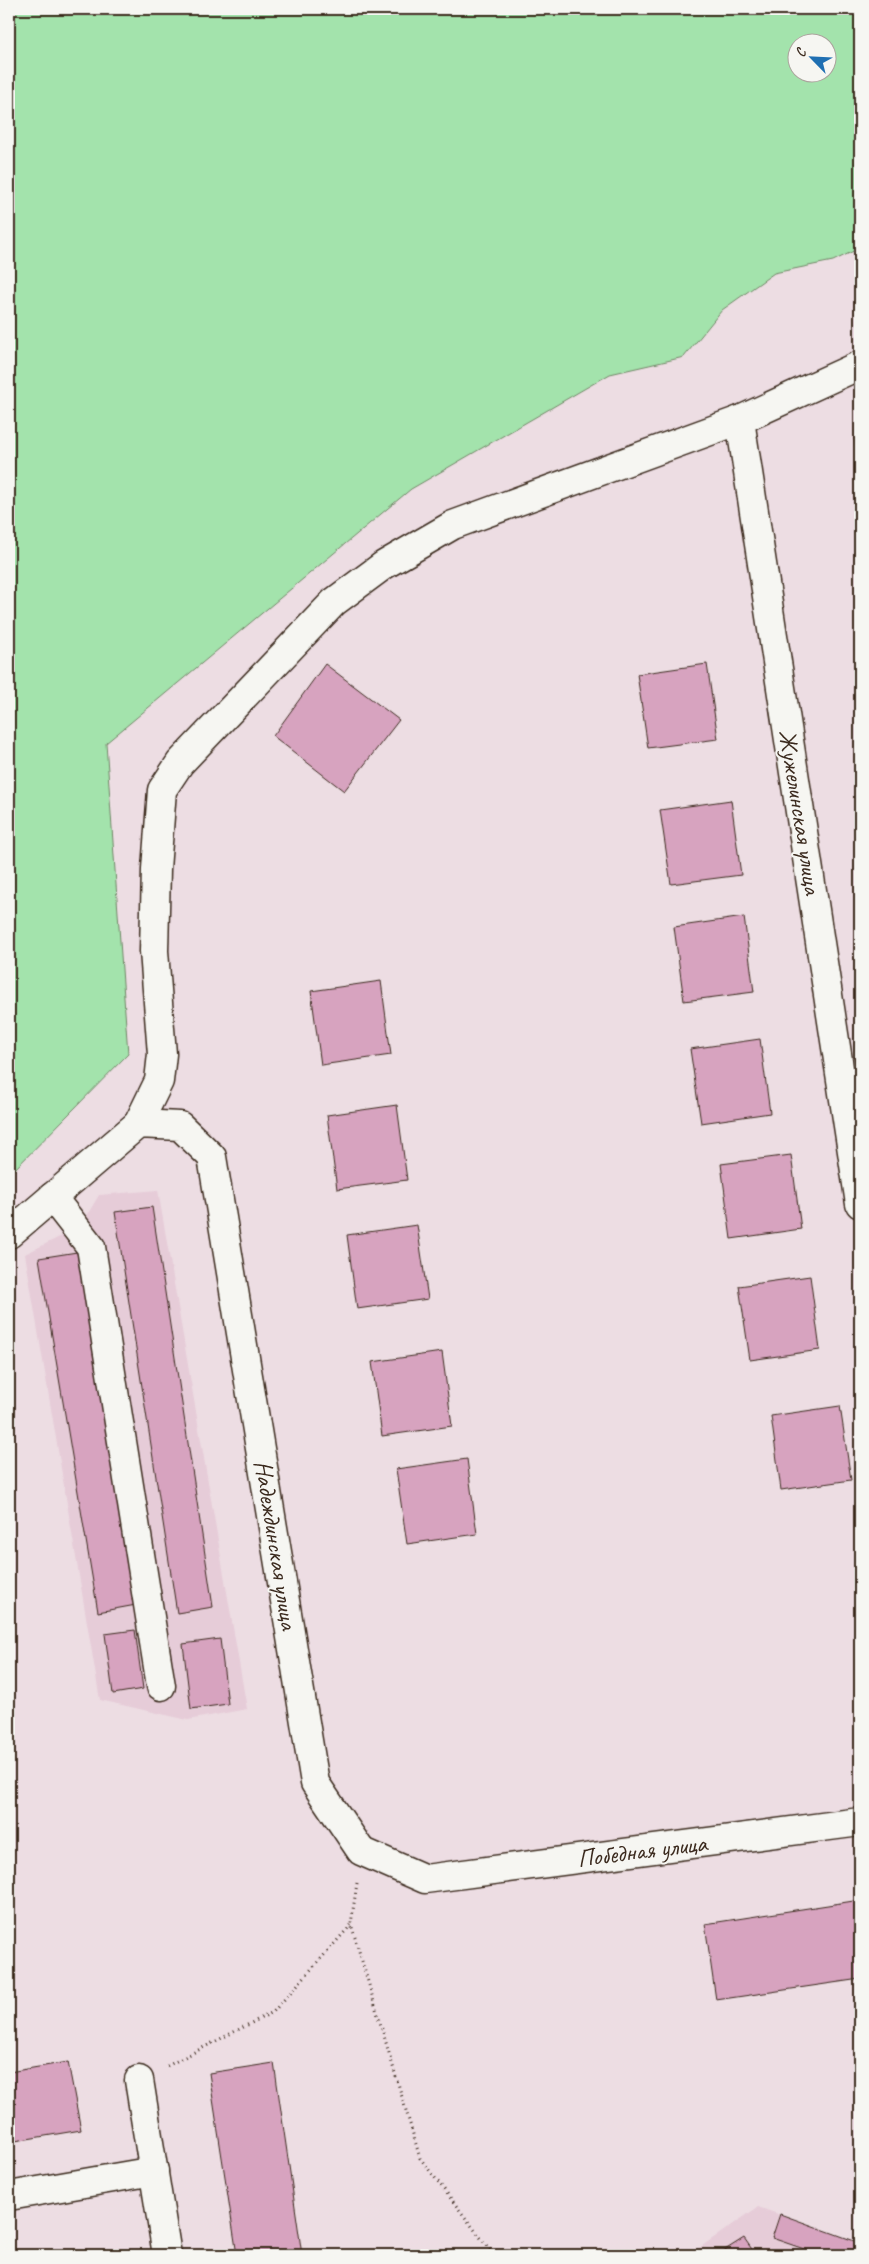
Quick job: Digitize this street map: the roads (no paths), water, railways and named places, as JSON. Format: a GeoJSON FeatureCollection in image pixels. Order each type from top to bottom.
{"type":"FeatureCollection","features":[{"type":"Feature","properties":{"kind":"street"},"geometry":{"type":"LineString","coordinates":[[9,1234],[138,1124],[159,1081],[162,1054],[154,951],[156,869],[162,790],[180,764],[334,602],[384,565],[453,525],[740,420],[860,365]]}},
{"type":"Feature","properties":{"kind":"street","name":"Жужелинская улица"},"geometry":{"type":"LineString","coordinates":[[740,420],[860,1204]]}},
{"type":"Feature","properties":{"kind":"street","name":"Надеждинская улица"},"geometry":{"type":"LineString","coordinates":[[138,1124],[180,1126],[212,1157],[315,1783],[361,1851],[424,1879]]}},
{"type":"Feature","properties":{"kind":"street"},"geometry":{"type":"LineString","coordinates":[[52,1197],[92,1247],[161,1686]]}},
{"type":"Feature","properties":{"kind":"street","name":"Победная улица"},"geometry":{"type":"LineString","coordinates":[[424,1879],[860,1822]]}},
{"type":"Feature","properties":{"kind":"street"},"geometry":{"type":"LineString","coordinates":[[139,2080],[167,2255]]}},
{"type":"Feature","properties":{"kind":"street"},"geometry":{"type":"LineString","coordinates":[[9,2196],[154,2172]]}}]}
